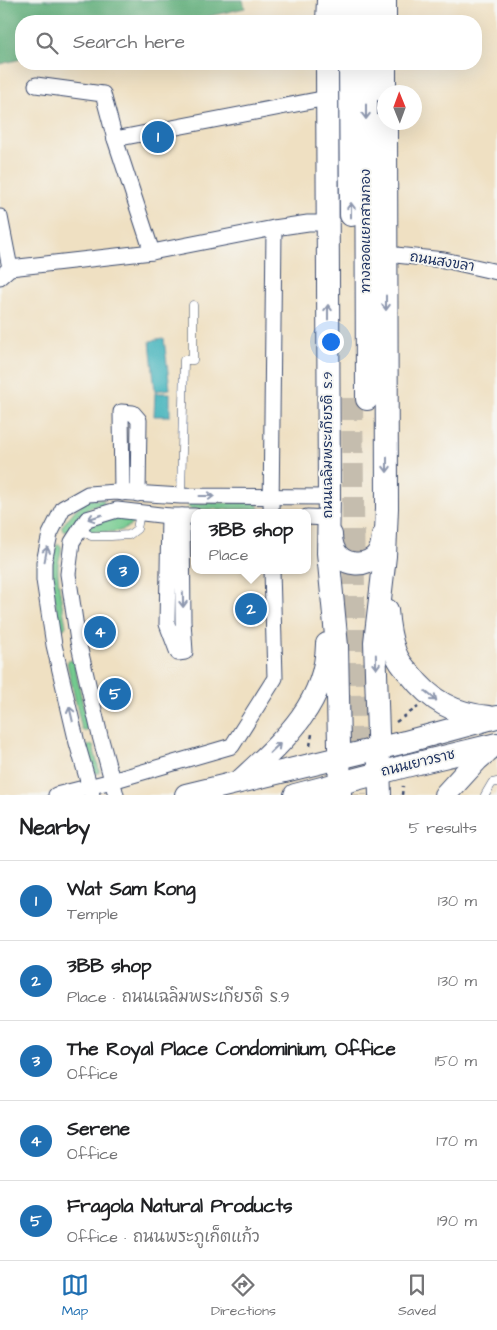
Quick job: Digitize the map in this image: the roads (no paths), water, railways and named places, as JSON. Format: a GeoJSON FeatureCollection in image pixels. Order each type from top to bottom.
{"type":"FeatureCollection","features":[{"type":"Feature","properties":{"kind":"main road"},"geometry":{"type":"LineString","coordinates":[[328,0],[328,15]]}},
{"type":"Feature","properties":{"kind":"main road"},"geometry":{"type":"LineString","coordinates":[[349,0],[350,15]]}},
{"type":"Feature","properties":{"kind":"main road"},"geometry":{"type":"LineString","coordinates":[[366,0],[366,15]]}},
{"type":"Feature","properties":{"kind":"main road"},"geometry":{"type":"LineString","coordinates":[[385,0],[385,15]]}},
{"type":"Feature","properties":{"kind":"main road","name":"ถนนเฉลิมพระเกียรติ ร.9"},"geometry":{"type":"LineString","coordinates":[[327,70],[327,223],[321,511],[328,553],[337,646],[340,789]]}},
{"type":"Feature","properties":{"kind":"main road","name":"ทางลอดแยกสามกอง"},"geometry":{"type":"LineString","coordinates":[[350,70],[359,399],[366,70]]}},
{"type":"Feature","properties":{"kind":"main road"},"geometry":{"type":"LineString","coordinates":[[385,70],[386,85]]}},
{"type":"Feature","properties":{"kind":"main road"},"geometry":{"type":"LineString","coordinates":[[386,130],[386,556],[388,625],[395,653],[419,686],[440,703],[460,712],[497,717]]}},
{"type":"Feature","properties":{"kind":"main road"},"geometry":{"type":"LineString","coordinates":[[321,511],[336,554],[350,563],[358,564],[372,559],[382,546],[387,508]]}},
{"type":"Feature","properties":{"kind":"main road"},"geometry":{"type":"LineString","coordinates":[[239,782],[280,743],[298,722],[316,695],[327,659],[328,553]]}},
{"type":"Feature","properties":{"kind":"main road"},"geometry":{"type":"LineString","coordinates":[[379,784],[376,642],[386,556]]}},
{"type":"Feature","properties":{"kind":"main road","name":"ถนนเยาวราช"},"geometry":{"type":"LineString","coordinates":[[186,795],[378,749],[497,717]]}},
{"type":"Feature","properties":{"kind":"main road"},"geometry":{"type":"LineString","coordinates":[[445,795],[477,760],[496,744]]}},
{"type":"Feature","properties":{"kind":"main road","name":"ถนนเยาวราช"},"geometry":{"type":"LineString","coordinates":[[295,795],[379,784],[496,744]]}},
{"type":"Feature","properties":{"kind":"street"},"geometry":{"type":"LineString","coordinates":[[36,85],[103,94],[115,139],[152,252]]}},
{"type":"Feature","properties":{"kind":"street"},"geometry":{"type":"LineString","coordinates":[[115,139],[327,98]]}},
{"type":"Feature","properties":{"kind":"street"},"geometry":{"type":"LineString","coordinates":[[0,217],[5,273],[152,252],[274,228],[308,223],[327,223]]}},
{"type":"Feature","properties":{"kind":"street"},"geometry":{"type":"LineString","coordinates":[[271,509],[274,228]]}},
{"type":"Feature","properties":{"kind":"street","name":"ถนนสงขลา"},"geometry":{"type":"LineString","coordinates":[[386,254],[444,260],[497,272]]}},
{"type":"Feature","properties":{"kind":"street"},"geometry":{"type":"LineString","coordinates":[[117,510],[120,412],[133,413],[139,420],[138,494]]}},
{"type":"Feature","properties":{"kind":"street"},"geometry":{"type":"LineString","coordinates":[[91,791],[77,743],[54,645],[44,580],[44,562],[50,534],[63,508],[88,494],[119,492],[179,496],[271,496],[321,511]]}},
{"type":"Feature","properties":{"kind":"street"},"geometry":{"type":"LineString","coordinates":[[179,496],[180,516],[183,621],[185,652],[178,653],[167,624],[180,516]]}},
{"type":"Feature","properties":{"kind":"street"},"geometry":{"type":"LineString","coordinates":[[114,788],[78,641],[68,574],[72,542],[87,519],[117,510],[180,516]]}},
{"type":"Feature","properties":{"kind":"street"},"geometry":{"type":"LineString","coordinates":[[50,534],[72,542]]}},
{"type":"Feature","properties":{"kind":"street"},"geometry":{"type":"LineString","coordinates":[[56,795],[114,788],[232,746],[275,678],[272,574]]}},
{"type":"Feature","properties":{"kind":"street"},"geometry":{"type":"LineString","coordinates":[[54,645],[78,641]]}},
{"type":"Feature","properties":{"kind":"street"},"geometry":{"type":"LineString","coordinates":[[77,743],[100,736]]}},
{"type":"Feature","properties":{"kind":"lane"},"geometry":{"type":"LineString","coordinates":[[179,496],[184,360],[193,360],[192,305]]}},
{"type":"Feature","properties":{"kind":"lane"},"geometry":{"type":"LineString","coordinates":[[80,529],[91,536],[128,536],[137,529],[140,513]]}},
{"type":"Feature","properties":{"kind":"lane"},"geometry":{"type":"LineString","coordinates":[[485,795],[492,783],[497,782]]}},
{"type":"Feature","properties":{"kind":"water"},"geometry":{"type":"Polygon","coordinates":[[[164,339],[170,389],[155,391],[150,341],[164,339]]]}},
{"type":"Feature","properties":{"kind":"water"},"geometry":{"type":"Polygon","coordinates":[[[155,393],[170,393],[170,416],[154,416],[155,393]]]}},
{"type":"Feature","properties":{"kind":"tunnel"},"geometry":{"type":"LineString","coordinates":[[352,398],[356,795]]}},
{"type":"Feature","properties":{"kind":"place","name":"Wat Sam Kong"},"geometry":{"type":"Point","coordinates":[158,137]}},
{"type":"Feature","properties":{"kind":"place","name":"The Royal Place Condominium, Office"},"geometry":{"type":"Point","coordinates":[123,571]}},
{"type":"Feature","properties":{"kind":"place","name":"3BB shop"},"geometry":{"type":"Point","coordinates":[251,609]}},
{"type":"Feature","properties":{"kind":"place","name":"Serene"},"geometry":{"type":"Point","coordinates":[100,632]}},
{"type":"Feature","properties":{"kind":"place","name":"Fragola Natural Products"},"geometry":{"type":"Point","coordinates":[115,694]}}]}
